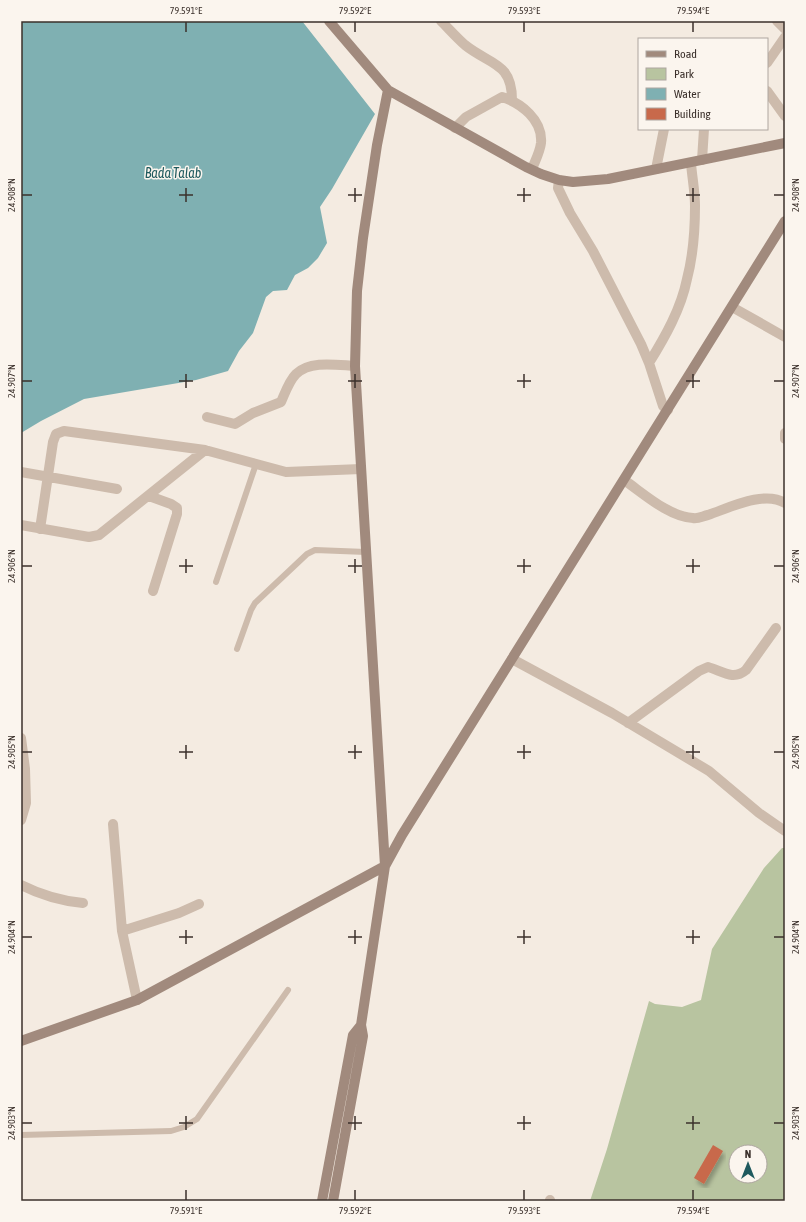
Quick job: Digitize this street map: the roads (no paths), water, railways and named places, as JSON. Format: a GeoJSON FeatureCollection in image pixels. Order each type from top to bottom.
{"type":"FeatureCollection","features":[{"type":"Feature","properties":{"kind":"main road"},"geometry":{"type":"LineString","coordinates":[[329,21],[388,90],[532,169],[559,180],[573,182],[608,179],[785,144]]}},
{"type":"Feature","properties":{"kind":"main road"},"geometry":{"type":"LineString","coordinates":[[333,1201],[363,1036],[361,1025],[385,866],[355,366],[357,292],[363,238],[383,109],[388,90]]}},
{"type":"Feature","properties":{"kind":"main road"},"geometry":{"type":"LineString","coordinates":[[21,1041],[137,1000],[385,866],[402,835],[785,221]]}},
{"type":"Feature","properties":{"kind":"main road"},"geometry":{"type":"LineString","coordinates":[[322,1201],[353,1035],[361,1025]]}},
{"type":"Feature","properties":{"kind":"street"},"geometry":{"type":"LineString","coordinates":[[441,21],[465,45],[499,66],[507,74],[512,86],[512,100]]}},
{"type":"Feature","properties":{"kind":"street"},"geometry":{"type":"LineString","coordinates":[[777,21],[785,29]]}},
{"type":"Feature","properties":{"kind":"street"},"geometry":{"type":"LineString","coordinates":[[768,62],[785,37]]}},
{"type":"Feature","properties":{"kind":"street"},"geometry":{"type":"LineString","coordinates":[[768,93],[785,116]]}},
{"type":"Feature","properties":{"kind":"street"},"geometry":{"type":"LineString","coordinates":[[455,128],[466,117],[502,97],[512,100],[528,111],[540,128],[540,150],[532,169]]}},
{"type":"Feature","properties":{"kind":"street"},"geometry":{"type":"LineString","coordinates":[[656,169],[664,130]]}},
{"type":"Feature","properties":{"kind":"street"},"geometry":{"type":"LineString","coordinates":[[702,160],[704,130]]}},
{"type":"Feature","properties":{"kind":"street"},"geometry":{"type":"LineString","coordinates":[[649,363],[674,318],[687,280],[693,238],[695,204],[690,163]]}},
{"type":"Feature","properties":{"kind":"street"},"geometry":{"type":"LineString","coordinates":[[559,180],[558,188],[570,213],[593,251],[649,363],[663,406],[668,410]]}},
{"type":"Feature","properties":{"kind":"street"},"geometry":{"type":"LineString","coordinates":[[732,306],[785,337]]}},
{"type":"Feature","properties":{"kind":"street"},"geometry":{"type":"LineString","coordinates":[[207,417],[235,424],[253,413],[281,402],[296,374],[307,367],[321,365],[355,366]]}},
{"type":"Feature","properties":{"kind":"street"},"geometry":{"type":"LineString","coordinates":[[40,529],[53,442],[56,434],[64,431],[205,450],[286,472],[361,469]]}},
{"type":"Feature","properties":{"kind":"street"},"geometry":{"type":"LineString","coordinates":[[785,433],[785,439]]}},
{"type":"Feature","properties":{"kind":"street"},"geometry":{"type":"LineString","coordinates":[[21,525],[89,536],[99,535],[205,450]]}},
{"type":"Feature","properties":{"kind":"street"},"geometry":{"type":"LineString","coordinates":[[21,472],[48,478],[117,489]]}},
{"type":"Feature","properties":{"kind":"street"},"geometry":{"type":"LineString","coordinates":[[624,480],[671,513],[694,519],[748,502],[768,498],[785,502]]}},
{"type":"Feature","properties":{"kind":"street"},"geometry":{"type":"LineString","coordinates":[[148,496],[171,504],[177,508],[177,514],[153,591]]}},
{"type":"Feature","properties":{"kind":"street"},"geometry":{"type":"LineString","coordinates":[[628,723],[699,671],[708,667],[731,676],[740,675],[746,670],[776,628]]}},
{"type":"Feature","properties":{"kind":"street"},"geometry":{"type":"LineString","coordinates":[[512,659],[628,723],[709,771],[759,813],[785,831]]}},
{"type":"Feature","properties":{"kind":"street"},"geometry":{"type":"LineString","coordinates":[[21,738],[25,769],[26,803],[21,820]]}},
{"type":"Feature","properties":{"kind":"street"},"geometry":{"type":"LineString","coordinates":[[113,824],[122,931],[137,1000]]}},
{"type":"Feature","properties":{"kind":"street"},"geometry":{"type":"LineString","coordinates":[[21,885],[34,892],[67,902],[83,903]]}},
{"type":"Feature","properties":{"kind":"street"},"geometry":{"type":"LineString","coordinates":[[122,931],[179,913],[199,904]]}},
{"type":"Feature","properties":{"kind":"lane"},"geometry":{"type":"LineString","coordinates":[[216,582],[256,464]]}},
{"type":"Feature","properties":{"kind":"lane"},"geometry":{"type":"LineString","coordinates":[[238,649],[251,610],[255,603],[307,554],[315,550],[325,549],[366,552]]}},
{"type":"Feature","properties":{"kind":"lane"},"geometry":{"type":"LineString","coordinates":[[21,1135],[171,1131],[184,1128],[197,1119],[288,990]]}},
{"type":"Feature","properties":{"kind":"water","name":"Bada Talab"},"geometry":{"type":"Polygon","coordinates":[[[21,21],[302,21],[375,114],[320,207],[327,243],[318,258],[308,268],[295,275],[287,290],[273,291],[266,297],[253,333],[239,351],[228,371],[196,380],[84,399],[21,433],[21,21]]]}}]}
